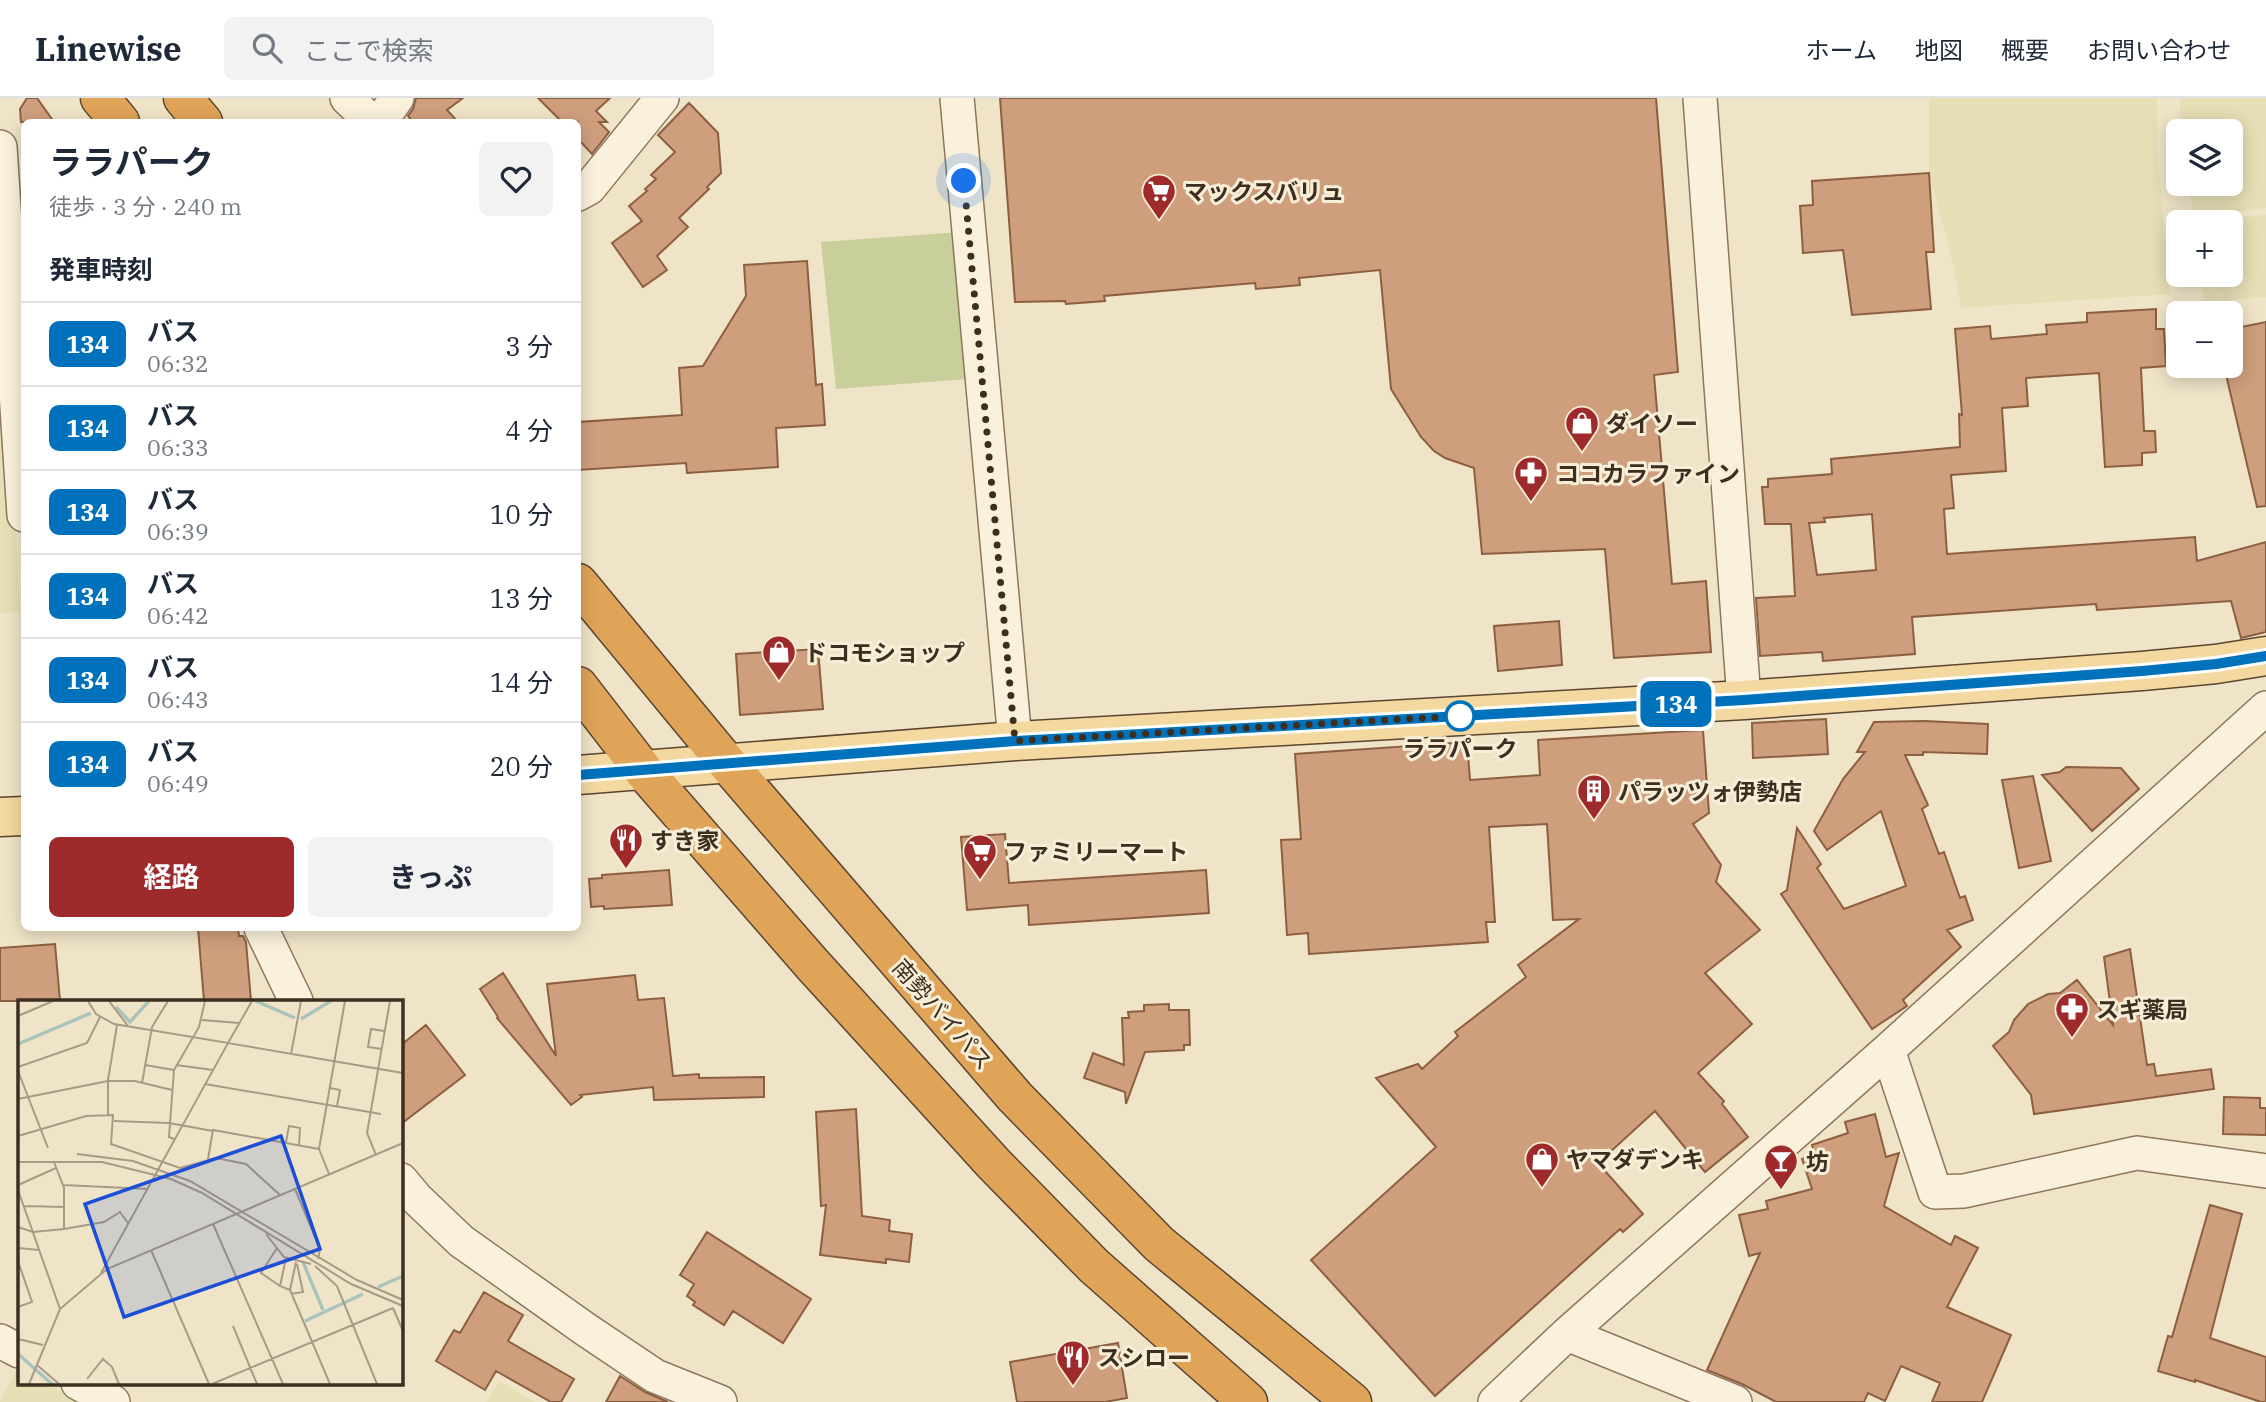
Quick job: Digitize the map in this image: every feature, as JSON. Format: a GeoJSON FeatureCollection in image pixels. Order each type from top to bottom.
{"type":"FeatureCollection","features":[{"type":"Feature","properties":{"kind":"highway"},"geometry":{"type":"LineString","coordinates":[[100,98],[118,119]]}},
{"type":"Feature","properties":{"kind":"highway"},"geometry":{"type":"LineString","coordinates":[[183,98],[200,119]]}},
{"type":"Feature","properties":{"kind":"highway","name":"南勢バイパス"},"geometry":{"type":"LineString","coordinates":[[581,587],[726,762],[1024,1107],[1159,1244],[1352,1402]]}},
{"type":"Feature","properties":{"kind":"highway"},"geometry":{"type":"LineString","coordinates":[[581,690],[643,770],[812,964],[994,1164],[1094,1266],[1248,1402]]}},
{"type":"Feature","properties":{"kind":"main road"},"geometry":{"type":"LineString","coordinates":[[581,775],[1015,741],[1744,700],[2142,671],[2266,656]]}},
{"type":"Feature","properties":{"kind":"main road"},"geometry":{"type":"LineString","coordinates":[[0,817],[21,816]]}},
{"type":"Feature","properties":{"kind":"street"},"geometry":{"type":"LineString","coordinates":[[347,98],[369,119]]}},
{"type":"Feature","properties":{"kind":"street"},"geometry":{"type":"LineString","coordinates":[[382,119],[397,98]]}},
{"type":"Feature","properties":{"kind":"street"},"geometry":{"type":"LineString","coordinates":[[581,192],[589,188],[662,98]]}},
{"type":"Feature","properties":{"kind":"street"},"geometry":{"type":"LineString","coordinates":[[957,98],[1015,741]]}},
{"type":"Feature","properties":{"kind":"street"},"geometry":{"type":"LineString","coordinates":[[1700,98],[1744,700]]}},
{"type":"Feature","properties":{"kind":"street"},"geometry":{"type":"LineString","coordinates":[[0,147],[21,469]]}},
{"type":"Feature","properties":{"kind":"street"},"geometry":{"type":"LineString","coordinates":[[1495,1402],[1567,1334],[2266,708]]}},
{"type":"Feature","properties":{"kind":"street"},"geometry":{"type":"LineString","coordinates":[[262,931],[296,1000]]}},
{"type":"Feature","properties":{"kind":"street"},"geometry":{"type":"LineString","coordinates":[[1888,1049],[1935,1192],[1964,1191],[2137,1153],[2266,1171]]}},
{"type":"Feature","properties":{"kind":"street"},"geometry":{"type":"LineString","coordinates":[[402,1181],[461,1241],[585,1329],[655,1376],[720,1402]]}},
{"type":"Feature","properties":{"kind":"street"},"geometry":{"type":"LineString","coordinates":[[1567,1334],[1735,1402]]}},
{"type":"Feature","properties":{"kind":"street"},"geometry":{"type":"LineString","coordinates":[[0,1341],[18,1350]]}},
{"type":"Feature","properties":{"kind":"street"},"geometry":{"type":"LineString","coordinates":[[80,1384],[113,1402]]}},
{"type":"Feature","properties":{"kind":"shaded area"},"geometry":{"type":"Polygon","coordinates":[[[1929,98],[2157,98],[2157,147],[2166,249],[2166,287],[2169,287],[2170,294],[1961,308],[1953,263],[1929,173],[1929,98]]]}},
{"type":"Feature","properties":{"kind":"shaded area"},"geometry":{"type":"Polygon","coordinates":[[[2180,98],[2266,98],[2266,208],[2193,210],[2190,196],[2243,196],[2243,119],[2180,119],[2180,98]]]}},
{"type":"Feature","properties":{"kind":"shaded area"},"geometry":{"type":"Polygon","coordinates":[[[2266,215],[2266,297],[2204,301],[2202,287],[2243,287],[2243,217],[2266,215]]]}},
{"type":"Feature","properties":{"kind":"shaded area"},"geometry":{"type":"Polygon","coordinates":[[[0,341],[20,612],[0,613],[0,341]]]}},
{"type":"Feature","properties":{"kind":"shaded area"},"geometry":{"type":"Polygon","coordinates":[[[18,1367],[18,1384],[48,1384],[82,1402],[0,1402],[18,1367]]]}},
{"type":"Feature","properties":{"kind":"shaded area"},"geometry":{"type":"Polygon","coordinates":[[[499,1381],[535,1402],[487,1402],[499,1381]]]}},
{"type":"Feature","properties":{"kind":"green space"},"geometry":{"type":"Polygon","coordinates":[[[960,232],[967,379],[836,389],[821,242],[960,232]]]}},
{"type":"Feature","properties":{"kind":"building"},"geometry":{"type":"Polygon","coordinates":[[[27,98],[37,98],[52,119],[21,119],[21,122],[20,109],[27,98]]]}},
{"type":"Feature","properties":{"kind":"building"},"geometry":{"type":"Polygon","coordinates":[[[416,98],[463,98],[447,110],[455,119],[410,119],[408,116],[416,98]]]}},
{"type":"Feature","properties":{"kind":"building"},"geometry":{"type":"Polygon","coordinates":[[[538,98],[610,98],[596,111],[607,122],[599,122],[609,132],[592,154],[581,142],[581,119],[559,119],[538,98]]]}},
{"type":"Feature","properties":{"kind":"building"},"geometry":{"type":"Polygon","coordinates":[[[1000,98],[1656,98],[1678,372],[1654,375],[1672,584],[1706,581],[1711,652],[1614,658],[1605,549],[1482,554],[1474,468],[1445,458],[1434,451],[1421,437],[1391,389],[1380,270],[1299,278],[1300,285],[1256,289],[1255,283],[1104,296],[1105,301],[1066,304],[1065,301],[1015,302],[1000,98]]]}},
{"type":"Feature","properties":{"kind":"building"},"geometry":{"type":"Polygon","coordinates":[[[689,103],[718,133],[721,173],[707,187],[709,189],[679,218],[688,227],[657,256],[667,270],[643,287],[612,243],[642,221],[629,206],[647,191],[645,189],[656,179],[651,175],[675,152],[658,135],[689,103]]]}},
{"type":"Feature","properties":{"kind":"building"},"geometry":{"type":"Polygon","coordinates":[[[1929,173],[1934,252],[1926,252],[1931,309],[1852,315],[1843,250],[1803,253],[1800,206],[1813,205],[1812,181],[1929,173]]]}},
{"type":"Feature","properties":{"kind":"building"},"geometry":{"type":"Polygon","coordinates":[[[807,261],[816,385],[822,384],[825,425],[776,428],[778,467],[687,473],[686,463],[581,470],[581,422],[682,415],[679,368],[703,366],[746,296],[744,265],[807,261]]]}},
{"type":"Feature","properties":{"kind":"building"},"geometry":{"type":"Polygon","coordinates":[[[2156,309],[2156,329],[2164,329],[2166,366],[2141,368],[2144,431],[2155,431],[2156,452],[2142,453],[2142,465],[2105,467],[2099,373],[2026,378],[2028,406],[2002,408],[2006,471],[1951,475],[1954,508],[1944,509],[1947,554],[2195,537],[2197,561],[2266,542],[2266,632],[2241,638],[2231,601],[2097,610],[2096,604],[1912,617],[1915,654],[1823,661],[1822,652],[1760,656],[1756,598],[1795,596],[1791,524],[1765,524],[1762,487],[1768,487],[1768,479],[1832,474],[1831,459],[1960,447],[1959,414],[1962,415],[1955,329],[1990,326],[1991,339],[2047,334],[2046,325],[2087,322],[2087,313],[2156,309]],[[1872,514],[1824,518],[1825,522],[1809,523],[1817,575],[1876,570],[1872,514]]]}},
{"type":"Feature","properties":{"kind":"building"},"geometry":{"type":"Polygon","coordinates":[[[2266,322],[2266,506],[2257,507],[2227,378],[2243,378],[2243,327],[2266,322]]]}},
{"type":"Feature","properties":{"kind":"building"},"geometry":{"type":"Polygon","coordinates":[[[1559,621],[1562,665],[1498,671],[1494,626],[1559,621]]]}},
{"type":"Feature","properties":{"kind":"building","name":"ドコモショップ"},"geometry":{"type":"Polygon","coordinates":[[[818,649],[823,709],[740,715],[736,654],[818,649]]]}},
{"type":"Feature","properties":{"kind":"building"},"geometry":{"type":"Polygon","coordinates":[[[1826,719],[1828,754],[1753,758],[1752,723],[1826,719]]]}},
{"type":"Feature","properties":{"kind":"building"},"geometry":{"type":"Polygon","coordinates":[[[1874,722],[1988,724],[1987,754],[1923,752],[1923,755],[1905,755],[1928,805],[1922,809],[1939,854],[1944,852],[1960,898],[1965,896],[1973,920],[1947,930],[1961,947],[1903,1000],[1907,1006],[1872,1029],[1781,894],[1787,890],[1797,828],[1821,864],[1817,868],[1844,909],[1906,886],[1881,811],[1827,850],[1814,831],[1843,779],[1865,752],[1857,752],[1874,722]]]}},
{"type":"Feature","properties":{"kind":"building"},"geometry":{"type":"Polygon","coordinates":[[[1703,730],[1709,813],[1693,824],[1721,865],[1716,882],[1760,930],[1705,973],[1752,1024],[1698,1073],[1724,1101],[1722,1104],[1748,1137],[1705,1172],[1655,1111],[1598,1163],[1643,1214],[1623,1232],[1620,1229],[1435,1396],[1311,1260],[1436,1147],[1376,1078],[1418,1064],[1422,1069],[1458,1036],[1455,1032],[1526,977],[1518,965],[1579,919],[1553,920],[1547,824],[1489,827],[1495,922],[1486,922],[1488,942],[1309,954],[1308,933],[1287,935],[1281,840],[1301,839],[1295,754],[1467,742],[1470,780],[1540,775],[1538,740],[1703,730]]]}},
{"type":"Feature","properties":{"kind":"building"},"geometry":{"type":"Polygon","coordinates":[[[2066,767],[2121,768],[2139,789],[2092,831],[2042,775],[2060,772],[2066,767]]]}},
{"type":"Feature","properties":{"kind":"building"},"geometry":{"type":"Polygon","coordinates":[[[2033,776],[2051,861],[2019,868],[2002,780],[2033,776]]]}},
{"type":"Feature","properties":{"kind":"building"},"geometry":{"type":"Polygon","coordinates":[[[1005,834],[1009,883],[1206,870],[1209,913],[1029,925],[1028,905],[967,910],[961,837],[1005,834]]]}},
{"type":"Feature","properties":{"kind":"building"},"geometry":{"type":"Polygon","coordinates":[[[669,870],[672,905],[604,909],[604,906],[591,907],[589,879],[602,878],[602,875],[669,870]]]}},
{"type":"Feature","properties":{"kind":"building"},"geometry":{"type":"Polygon","coordinates":[[[198,931],[238,931],[239,936],[243,936],[246,942],[251,1000],[204,1000],[198,931]]]}},
{"type":"Feature","properties":{"kind":"building"},"geometry":{"type":"Polygon","coordinates":[[[55,944],[60,1000],[0,1001],[0,948],[55,944]]]}},
{"type":"Feature","properties":{"kind":"building","name":"スギ薬局"},"geometry":{"type":"Polygon","coordinates":[[[2130,949],[2147,1065],[2154,1064],[2156,1076],[2211,1069],[2214,1089],[2034,1114],[2031,1095],[1993,1046],[2009,1032],[2014,1020],[2028,1004],[2048,994],[2060,993],[2077,980],[2113,1025],[2104,957],[2130,949]]]}},
{"type":"Feature","properties":{"kind":"building"},"geometry":{"type":"Polygon","coordinates":[[[503,973],[556,1056],[547,984],[635,975],[638,1000],[664,998],[673,1076],[699,1074],[699,1078],[764,1077],[764,1097],[654,1100],[653,1087],[580,1095],[582,1097],[571,1105],[497,1018],[480,989],[503,973]]]}},
{"type":"Feature","properties":{"kind":"building"},"geometry":{"type":"Polygon","coordinates":[[[1169,1004],[1169,1010],[1189,1010],[1190,1045],[1184,1045],[1184,1050],[1145,1052],[1126,1104],[1125,1092],[1084,1078],[1093,1053],[1124,1065],[1122,1018],[1129,1018],[1128,1012],[1144,1011],[1144,1005],[1169,1004]]]}},
{"type":"Feature","properties":{"kind":"building"},"geometry":{"type":"Polygon","coordinates":[[[426,1025],[465,1075],[402,1123],[402,1044],[426,1025]]]}},
{"type":"Feature","properties":{"kind":"building"},"geometry":{"type":"Polygon","coordinates":[[[2224,1097],[2260,1098],[2260,1108],[2266,1108],[2266,1135],[2223,1134],[2224,1097]]]}},
{"type":"Feature","properties":{"kind":"building"},"geometry":{"type":"Polygon","coordinates":[[[856,1109],[862,1216],[890,1220],[889,1231],[912,1234],[909,1262],[886,1259],[886,1263],[820,1255],[826,1205],[821,1206],[816,1112],[856,1109]]]}},
{"type":"Feature","properties":{"kind":"building"},"geometry":{"type":"Polygon","coordinates":[[[1875,1114],[1886,1157],[1899,1153],[1884,1206],[1951,1245],[1955,1236],[1978,1248],[1947,1307],[2011,1335],[1982,1402],[1932,1402],[1940,1383],[1901,1366],[1885,1401],[1868,1393],[1864,1402],[1776,1402],[1707,1370],[1760,1253],[1749,1256],[1739,1215],[1768,1209],[1766,1201],[1812,1189],[1802,1159],[1815,1155],[1812,1145],[1848,1133],[1845,1122],[1875,1114]]]}},
{"type":"Feature","properties":{"kind":"building"},"geometry":{"type":"Polygon","coordinates":[[[2210,1205],[2242,1214],[2210,1338],[2266,1357],[2266,1402],[2158,1371],[2168,1336],[2172,1337],[2210,1205]]]}},
{"type":"Feature","properties":{"kind":"building"},"geometry":{"type":"Polygon","coordinates":[[[707,1232],[811,1299],[783,1343],[733,1311],[724,1325],[693,1305],[695,1302],[687,1296],[694,1284],[680,1275],[707,1232]]]}},
{"type":"Feature","properties":{"kind":"building"},"geometry":{"type":"Polygon","coordinates":[[[484,1292],[523,1315],[508,1341],[574,1379],[561,1402],[551,1402],[496,1371],[485,1390],[436,1361],[454,1330],[460,1333],[484,1292]]]}},
{"type":"Feature","properties":{"kind":"building"},"geometry":{"type":"Polygon","coordinates":[[[1118,1343],[1127,1398],[1105,1402],[1017,1402],[1010,1362],[1118,1343]]]}},
{"type":"Feature","properties":{"kind":"building"},"geometry":{"type":"Polygon","coordinates":[[[620,1376],[645,1392],[668,1402],[606,1402],[620,1376]]]}},
{"type":"Feature","properties":{"kind":"bus line","name":"134"},"geometry":{"type":"LineString","coordinates":[[581,775],[1015,741],[1744,700],[2142,671],[2266,656]]}},
{"type":"Feature","properties":{"kind":"place","name":"マックスバリュ"},"geometry":{"type":"Point","coordinates":[1159,221]}},
{"type":"Feature","properties":{"kind":"place","name":"ダイソー"},"geometry":{"type":"Point","coordinates":[1582,453]}},
{"type":"Feature","properties":{"kind":"place","name":"ココカラファイン"},"geometry":{"type":"Point","coordinates":[1531,503]}},
{"type":"Feature","properties":{"kind":"place","name":"ドコモショップ"},"geometry":{"type":"Point","coordinates":[779,682]}},
{"type":"Feature","properties":{"kind":"place","name":"ララパーク"},"geometry":{"type":"Point","coordinates":[1460,716]}},
{"type":"Feature","properties":{"kind":"place","name":"パラッツォ伊勢店"},"geometry":{"type":"Point","coordinates":[1594,821]}},
{"type":"Feature","properties":{"kind":"place","name":"すき家"},"geometry":{"type":"Point","coordinates":[626,870]}},
{"type":"Feature","properties":{"kind":"place","name":"ファミリーマート"},"geometry":{"type":"Point","coordinates":[980,881]}},
{"type":"Feature","properties":{"kind":"place","name":"スギ薬局"},"geometry":{"type":"Point","coordinates":[2072,1039]}},
{"type":"Feature","properties":{"kind":"place","name":"ヤマダデンキ"},"geometry":{"type":"Point","coordinates":[1542,1189]}},
{"type":"Feature","properties":{"kind":"place","name":"坊"},"geometry":{"type":"Point","coordinates":[1781,1191]}},
{"type":"Feature","properties":{"kind":"place","name":"スシロー"},"geometry":{"type":"Point","coordinates":[1073,1387]}},
{"type":"Feature","properties":{"kind":"route"},"geometry":{"type":"LineString","coordinates":[[964,181],[1015,741],[1460,716]]}}]}
